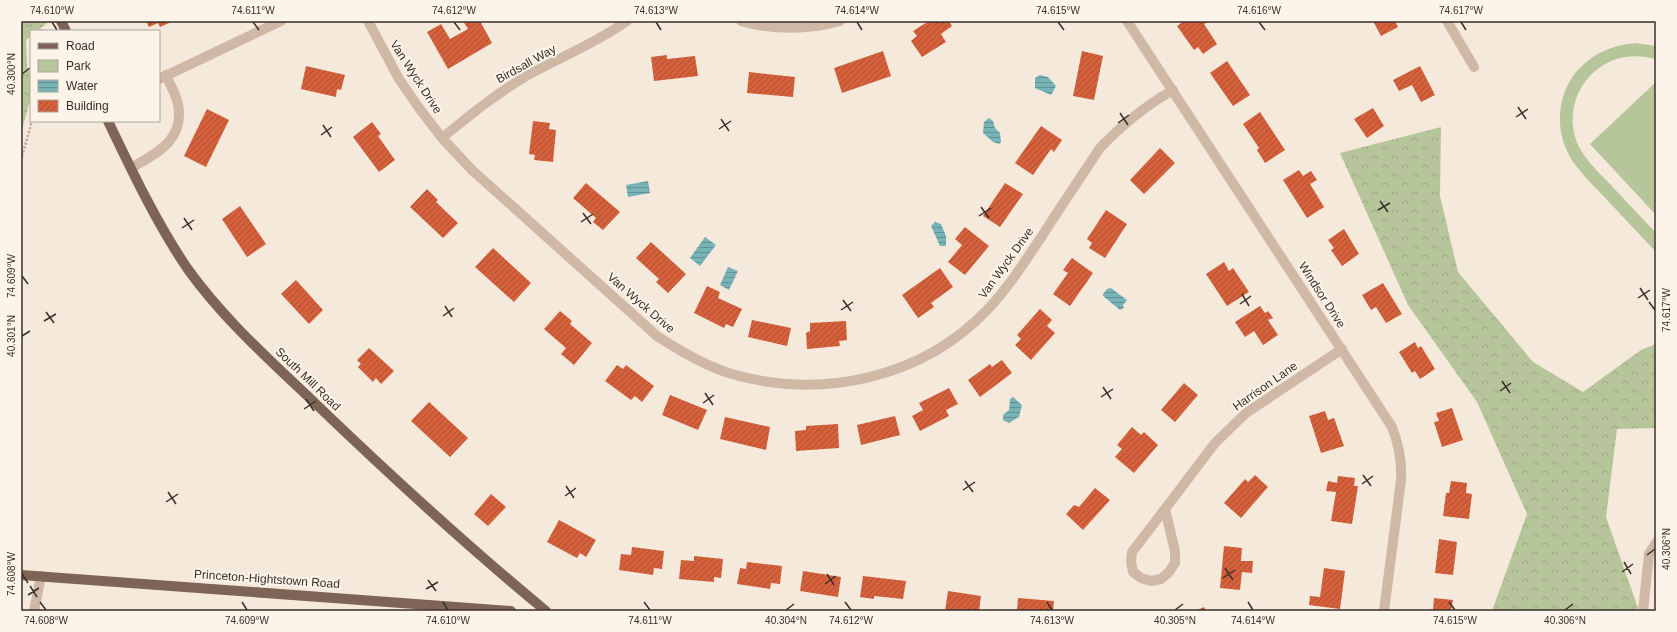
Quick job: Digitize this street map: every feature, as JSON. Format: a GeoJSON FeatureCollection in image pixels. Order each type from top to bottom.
{"type":"FeatureCollection","features":[{"type":"Feature","properties":{"kind":"main road"},"geometry":{"type":"LineString","coordinates":[[61,21],[66,30]]}},
{"type":"Feature","properties":{"kind":"main road","name":"South Mill Road"},"geometry":{"type":"LineString","coordinates":[[108,122],[165,232],[187,267],[212,301],[240,332],[340,427],[503,576],[546,611]]}},
{"type":"Feature","properties":{"kind":"main road","name":"Princeton-Hightstown Road"},"geometry":{"type":"LineString","coordinates":[[21,575],[511,611]]}},
{"type":"Feature","properties":{"kind":"street"},"geometry":{"type":"LineString","coordinates":[[131,168],[160,151],[174,136],[180,118],[178,102],[162,77],[281,21]]}},
{"type":"Feature","properties":{"kind":"street","name":"Van Wyck Drive"},"geometry":{"type":"LineString","coordinates":[[368,21],[399,78],[419,108],[442,138],[489,186],[657,336],[679,350],[712,367],[761,381],[792,385],[823,385],[875,376],[900,368],[947,344],[968,328],[987,310],[1009,285],[1100,148],[1119,128],[1139,111],[1173,90]]}},
{"type":"Feature","properties":{"kind":"street","name":"Birdsall Way"},"geometry":{"type":"LineString","coordinates":[[442,138],[501,92],[529,75],[593,43],[627,21]]}},
{"type":"Feature","properties":{"kind":"street"},"geometry":{"type":"LineString","coordinates":[[741,21],[787,28],[840,21]]}},
{"type":"Feature","properties":{"kind":"street","name":"Windsor Drive"},"geometry":{"type":"LineString","coordinates":[[1127,21],[1392,427],[1398,442],[1402,461],[1402,480],[1384,611]]}},
{"type":"Feature","properties":{"kind":"street"},"geometry":{"type":"LineString","coordinates":[[1447,21],[1474,66]]}},
{"type":"Feature","properties":{"kind":"street","name":"Harrison Lane"},"geometry":{"type":"LineString","coordinates":[[1165,509],[1175,551],[1175,563],[1169,572],[1161,579],[1151,581],[1141,578],[1133,572],[1132,552],[1165,509],[1228,429],[1246,412],[1342,349]]}},
{"type":"Feature","properties":{"kind":"street"},"geometry":{"type":"LineString","coordinates":[[1643,611],[1649,554],[1656,543]]}},
{"type":"Feature","properties":{"kind":"street"},"geometry":{"type":"LineString","coordinates":[[34,611],[41,576]]}},
{"type":"Feature","properties":{"kind":"path"},"geometry":{"type":"LineString","coordinates":[[21,160],[32,122]]}},
{"type":"Feature","properties":{"kind":"green space"},"geometry":{"type":"Polygon","coordinates":[[[21,21],[46,21],[47,23],[38,30],[30,30],[30,37],[26,40],[27,66],[21,69],[21,21]]]}},
{"type":"Feature","properties":{"kind":"green space"},"geometry":{"type":"Polygon","coordinates":[[[1635,43],[1656,46],[1656,59],[1639,56],[1623,57],[1608,62],[1594,72],[1580,89],[1576,100],[1573,110],[1574,132],[1582,152],[1591,164],[1656,233],[1656,252],[1577,167],[1570,157],[1561,134],[1560,110],[1567,87],[1573,76],[1586,62],[1600,53],[1617,46],[1635,43]]]}},
{"type":"Feature","properties":{"kind":"green space"},"geometry":{"type":"Polygon","coordinates":[[[27,66],[30,74],[30,99],[21,132],[21,69],[27,66]]]}},
{"type":"Feature","properties":{"kind":"green space"},"geometry":{"type":"Polygon","coordinates":[[[1656,82],[1656,215],[1590,144],[1656,82]]]}},
{"type":"Feature","properties":{"kind":"green space"},"geometry":{"type":"Polygon","coordinates":[[[1441,127],[1440,196],[1458,272],[1533,362],[1583,392],[1641,350],[1656,344],[1656,428],[1617,429],[1606,517],[1638,608],[1634,611],[1492,611],[1527,514],[1477,402],[1408,305],[1340,153],[1441,127]]]}},
{"type":"Feature","properties":{"kind":"water"},"geometry":{"type":"Polygon","coordinates":[[[1040,75],[1048,77],[1056,86],[1051,95],[1035,88],[1035,78],[1040,75]]]}},
{"type":"Feature","properties":{"kind":"water"},"geometry":{"type":"Polygon","coordinates":[[[989,118],[993,121],[995,128],[1000,133],[1001,142],[999,144],[993,142],[983,133],[984,122],[989,118]]]}},
{"type":"Feature","properties":{"kind":"water"},"geometry":{"type":"Polygon","coordinates":[[[648,181],[650,193],[628,197],[626,185],[648,181]]]}},
{"type":"Feature","properties":{"kind":"water"},"geometry":{"type":"Polygon","coordinates":[[[935,222],[941,224],[946,236],[946,246],[940,246],[931,226],[935,222]]]}},
{"type":"Feature","properties":{"kind":"water"},"geometry":{"type":"Polygon","coordinates":[[[705,237],[716,245],[700,266],[690,258],[705,237]]]}},
{"type":"Feature","properties":{"kind":"water"},"geometry":{"type":"Polygon","coordinates":[[[728,267],[738,271],[729,290],[720,285],[728,267]]]}},
{"type":"Feature","properties":{"kind":"water"},"geometry":{"type":"Polygon","coordinates":[[[1111,288],[1127,300],[1123,305],[1124,308],[1120,310],[1103,296],[1107,289],[1111,288]]]}},
{"type":"Feature","properties":{"kind":"water"},"geometry":{"type":"Polygon","coordinates":[[[1013,397],[1022,405],[1019,417],[1009,423],[1003,420],[1003,415],[1009,410],[1010,399],[1013,397]]]}},
{"type":"Feature","properties":{"kind":"building"},"geometry":{"type":"Polygon","coordinates":[[[146,21],[168,21],[169,23],[160,27],[158,23],[149,27],[146,21]]]}},
{"type":"Feature","properties":{"kind":"building"},"geometry":{"type":"Polygon","coordinates":[[[463,21],[480,21],[492,43],[448,69],[427,32],[441,24],[450,39],[468,29],[463,21]]]}},
{"type":"Feature","properties":{"kind":"building"},"geometry":{"type":"Polygon","coordinates":[[[929,21],[949,21],[952,26],[941,34],[946,42],[922,57],[911,41],[917,36],[913,31],[929,21]]]}},
{"type":"Feature","properties":{"kind":"building"},"geometry":{"type":"Polygon","coordinates":[[[1184,21],[1209,21],[1204,24],[1217,44],[1203,54],[1198,47],[1194,50],[1177,26],[1184,21]]]}},
{"type":"Feature","properties":{"kind":"building"},"geometry":{"type":"Polygon","coordinates":[[[1373,21],[1395,21],[1398,27],[1381,36],[1373,21]]]}},
{"type":"Feature","properties":{"kind":"building"},"geometry":{"type":"Polygon","coordinates":[[[883,51],[891,76],[842,93],[834,68],[883,51]]]}},
{"type":"Feature","properties":{"kind":"building"},"geometry":{"type":"Polygon","coordinates":[[[1082,51],[1103,56],[1094,100],[1073,96],[1082,51]]]}},
{"type":"Feature","properties":{"kind":"building"},"geometry":{"type":"Polygon","coordinates":[[[667,55],[667,59],[695,56],[698,76],[654,81],[651,57],[667,55]]]}},
{"type":"Feature","properties":{"kind":"building"},"geometry":{"type":"Polygon","coordinates":[[[1227,61],[1250,95],[1233,106],[1210,73],[1227,61]]]}},
{"type":"Feature","properties":{"kind":"building"},"geometry":{"type":"Polygon","coordinates":[[[306,66],[345,75],[341,90],[337,89],[336,97],[301,89],[306,66]]]}},
{"type":"Feature","properties":{"kind":"building"},"geometry":{"type":"Polygon","coordinates":[[[1420,66],[1435,95],[1421,102],[1412,85],[1399,91],[1393,80],[1420,66]]]}},
{"type":"Feature","properties":{"kind":"building"},"geometry":{"type":"Polygon","coordinates":[[[749,72],[795,77],[793,97],[747,93],[749,72]]]}},
{"type":"Feature","properties":{"kind":"building"},"geometry":{"type":"Polygon","coordinates":[[[1373,108],[1384,126],[1367,138],[1354,119],[1373,108]]]}},
{"type":"Feature","properties":{"kind":"building"},"geometry":{"type":"Polygon","coordinates":[[[207,109],[229,120],[206,167],[184,156],[207,109]]]}},
{"type":"Feature","properties":{"kind":"building"},"geometry":{"type":"Polygon","coordinates":[[[1260,112],[1285,150],[1265,163],[1257,150],[1259,148],[1243,124],[1260,112]]]}},
{"type":"Feature","properties":{"kind":"building"},"geometry":{"type":"Polygon","coordinates":[[[533,121],[550,123],[549,129],[556,130],[553,162],[534,160],[535,155],[529,154],[533,121]]]}},
{"type":"Feature","properties":{"kind":"building"},"geometry":{"type":"Polygon","coordinates":[[[372,122],[381,134],[378,136],[395,160],[379,172],[353,137],[372,122]]]}},
{"type":"Feature","properties":{"kind":"building"},"geometry":{"type":"Polygon","coordinates":[[[1041,126],[1062,140],[1054,152],[1051,149],[1033,175],[1015,163],[1041,126]]]}},
{"type":"Feature","properties":{"kind":"building"},"geometry":{"type":"Polygon","coordinates":[[[1160,148],[1175,163],[1144,194],[1130,180],[1160,148]]]}},
{"type":"Feature","properties":{"kind":"building"},"geometry":{"type":"Polygon","coordinates":[[[1299,170],[1303,176],[1311,171],[1317,180],[1310,184],[1324,207],[1307,218],[1283,180],[1299,170]]]}},
{"type":"Feature","properties":{"kind":"building"},"geometry":{"type":"Polygon","coordinates":[[[586,183],[620,212],[603,230],[593,222],[596,218],[573,198],[586,183]]]}},
{"type":"Feature","properties":{"kind":"building"},"geometry":{"type":"Polygon","coordinates":[[[1005,183],[1023,194],[1000,227],[983,216],[1005,183]]]}},
{"type":"Feature","properties":{"kind":"building"},"geometry":{"type":"Polygon","coordinates":[[[427,189],[438,200],[436,202],[458,223],[443,238],[410,207],[427,189]]]}},
{"type":"Feature","properties":{"kind":"building"},"geometry":{"type":"Polygon","coordinates":[[[240,206],[266,244],[247,257],[222,219],[240,206]]]}},
{"type":"Feature","properties":{"kind":"building"},"geometry":{"type":"Polygon","coordinates":[[[1106,210],[1127,224],[1105,258],[1089,248],[1092,243],[1087,239],[1106,210]]]}},
{"type":"Feature","properties":{"kind":"building"},"geometry":{"type":"Polygon","coordinates":[[[965,227],[989,246],[965,275],[948,262],[962,245],[955,239],[965,227]]]}},
{"type":"Feature","properties":{"kind":"building"},"geometry":{"type":"Polygon","coordinates":[[[1344,229],[1359,254],[1342,266],[1331,250],[1334,248],[1328,240],[1344,229]]]}},
{"type":"Feature","properties":{"kind":"building"},"geometry":{"type":"Polygon","coordinates":[[[651,242],[686,274],[668,293],[656,282],[659,279],[636,258],[651,242]]]}},
{"type":"Feature","properties":{"kind":"building"},"geometry":{"type":"Polygon","coordinates":[[[493,248],[531,283],[514,302],[475,267],[493,248]]]}},
{"type":"Feature","properties":{"kind":"building"},"geometry":{"type":"Polygon","coordinates":[[[1072,258],[1093,273],[1070,306],[1053,294],[1068,273],[1063,270],[1072,258]]]}},
{"type":"Feature","properties":{"kind":"building"},"geometry":{"type":"Polygon","coordinates":[[[1224,262],[1229,271],[1233,268],[1249,292],[1227,306],[1206,274],[1224,262]]]}},
{"type":"Feature","properties":{"kind":"building"},"geometry":{"type":"Polygon","coordinates":[[[940,268],[953,287],[931,303],[934,307],[918,318],[902,295],[940,268]]]}},
{"type":"Feature","properties":{"kind":"building"},"geometry":{"type":"Polygon","coordinates":[[[296,280],[323,310],[309,324],[281,294],[296,280]]]}},
{"type":"Feature","properties":{"kind":"building"},"geometry":{"type":"Polygon","coordinates":[[[1383,283],[1402,314],[1386,323],[1376,307],[1371,310],[1362,295],[1383,283]]]}},
{"type":"Feature","properties":{"kind":"building"},"geometry":{"type":"Polygon","coordinates":[[[707,286],[720,292],[718,298],[742,309],[733,327],[726,324],[724,328],[694,313],[707,286]]]}},
{"type":"Feature","properties":{"kind":"building"},"geometry":{"type":"Polygon","coordinates":[[[1260,306],[1265,313],[1268,311],[1273,318],[1268,320],[1278,335],[1263,345],[1254,331],[1245,337],[1235,322],[1260,306]]]}},
{"type":"Feature","properties":{"kind":"building"},"geometry":{"type":"Polygon","coordinates":[[[1040,309],[1052,320],[1047,326],[1055,333],[1031,360],[1015,345],[1021,339],[1017,335],[1040,309]]]}},
{"type":"Feature","properties":{"kind":"building"},"geometry":{"type":"Polygon","coordinates":[[[560,311],[572,321],[570,324],[592,343],[574,365],[561,354],[566,348],[544,329],[560,311]]]}},
{"type":"Feature","properties":{"kind":"building"},"geometry":{"type":"Polygon","coordinates":[[[752,320],[791,328],[787,346],[748,337],[752,320]]]}},
{"type":"Feature","properties":{"kind":"building"},"geometry":{"type":"Polygon","coordinates":[[[846,321],[847,340],[839,341],[840,346],[807,349],[806,333],[810,331],[810,323],[846,321]]]}},
{"type":"Feature","properties":{"kind":"building"},"geometry":{"type":"Polygon","coordinates":[[[1415,342],[1418,348],[1421,346],[1435,369],[1420,379],[1415,371],[1412,373],[1399,352],[1415,342]]]}},
{"type":"Feature","properties":{"kind":"building"},"geometry":{"type":"Polygon","coordinates":[[[369,348],[394,371],[381,384],[376,378],[373,382],[358,367],[361,364],[357,360],[369,348]]]}},
{"type":"Feature","properties":{"kind":"building"},"geometry":{"type":"Polygon","coordinates":[[[1002,360],[1012,373],[980,397],[968,380],[990,364],[992,367],[1002,360]]]}},
{"type":"Feature","properties":{"kind":"building"},"geometry":{"type":"Polygon","coordinates":[[[617,365],[623,369],[626,365],[654,386],[642,402],[635,396],[631,400],[605,381],[617,365]]]}},
{"type":"Feature","properties":{"kind":"building"},"geometry":{"type":"Polygon","coordinates":[[[1184,383],[1198,395],[1175,422],[1161,410],[1184,383]]]}},
{"type":"Feature","properties":{"kind":"building"},"geometry":{"type":"Polygon","coordinates":[[[949,388],[958,404],[946,410],[949,416],[920,431],[912,416],[923,410],[919,403],[949,388]]]}},
{"type":"Feature","properties":{"kind":"building"},"geometry":{"type":"Polygon","coordinates":[[[670,395],[707,410],[698,430],[662,415],[670,395]]]}},
{"type":"Feature","properties":{"kind":"building"},"geometry":{"type":"Polygon","coordinates":[[[429,402],[468,438],[450,457],[411,421],[429,402]]]}},
{"type":"Feature","properties":{"kind":"building"},"geometry":{"type":"Polygon","coordinates":[[[1452,408],[1463,440],[1442,447],[1434,422],[1439,421],[1436,413],[1452,408]]]}},
{"type":"Feature","properties":{"kind":"building"},"geometry":{"type":"Polygon","coordinates":[[[1325,411],[1328,420],[1334,418],[1344,446],[1321,453],[1309,416],[1325,411]]]}},
{"type":"Feature","properties":{"kind":"building"},"geometry":{"type":"Polygon","coordinates":[[[895,416],[900,435],[861,445],[857,425],[895,416]]]}},
{"type":"Feature","properties":{"kind":"building"},"geometry":{"type":"Polygon","coordinates":[[[725,417],[770,427],[766,450],[720,439],[725,417]]]}},
{"type":"Feature","properties":{"kind":"building"},"geometry":{"type":"Polygon","coordinates":[[[838,424],[839,448],[796,451],[795,431],[806,430],[806,426],[838,424]]]}},
{"type":"Feature","properties":{"kind":"building"},"geometry":{"type":"Polygon","coordinates":[[[1132,427],[1141,435],[1144,432],[1158,445],[1134,473],[1115,457],[1122,449],[1117,445],[1132,427]]]}},
{"type":"Feature","properties":{"kind":"building"},"geometry":{"type":"Polygon","coordinates":[[[1255,475],[1268,487],[1241,518],[1224,503],[1245,479],[1248,482],[1255,475]]]}},
{"type":"Feature","properties":{"kind":"building"},"geometry":{"type":"Polygon","coordinates":[[[1338,476],[1355,478],[1354,486],[1358,486],[1352,524],[1331,521],[1336,492],[1326,491],[1328,481],[1337,483],[1338,476]]]}},
{"type":"Feature","properties":{"kind":"building"},"geometry":{"type":"Polygon","coordinates":[[[1451,481],[1467,483],[1466,493],[1472,494],[1469,519],[1443,516],[1446,493],[1449,493],[1451,481]]]}},
{"type":"Feature","properties":{"kind":"building"},"geometry":{"type":"Polygon","coordinates":[[[1095,488],[1110,500],[1083,530],[1066,514],[1074,505],[1079,507],[1095,488]]]}},
{"type":"Feature","properties":{"kind":"building"},"geometry":{"type":"Polygon","coordinates":[[[491,494],[506,507],[488,526],[474,514],[491,494]]]}},
{"type":"Feature","properties":{"kind":"building"},"geometry":{"type":"Polygon","coordinates":[[[559,520],[596,540],[586,557],[580,553],[577,558],[547,542],[559,520]]]}},
{"type":"Feature","properties":{"kind":"building"},"geometry":{"type":"Polygon","coordinates":[[[1439,539],[1457,542],[1453,575],[1435,573],[1439,539]]]}},
{"type":"Feature","properties":{"kind":"building"},"geometry":{"type":"Polygon","coordinates":[[[1224,546],[1242,548],[1241,561],[1253,561],[1252,573],[1242,572],[1240,590],[1220,588],[1224,546]]]}},
{"type":"Feature","properties":{"kind":"building"},"geometry":{"type":"Polygon","coordinates":[[[632,547],[664,551],[662,569],[654,568],[653,575],[619,570],[621,554],[631,555],[632,547]]]}},
{"type":"Feature","properties":{"kind":"building"},"geometry":{"type":"Polygon","coordinates":[[[694,556],[723,559],[721,578],[714,577],[714,582],[679,579],[681,560],[694,561],[694,556]]]}},
{"type":"Feature","properties":{"kind":"building"},"geometry":{"type":"Polygon","coordinates":[[[747,562],[782,566],[780,584],[771,583],[770,589],[737,584],[740,568],[746,569],[747,562]]]}},
{"type":"Feature","properties":{"kind":"building"},"geometry":{"type":"Polygon","coordinates":[[[1324,568],[1345,571],[1340,609],[1309,605],[1310,596],[1320,597],[1324,568]]]}},
{"type":"Feature","properties":{"kind":"building"},"geometry":{"type":"Polygon","coordinates":[[[803,571],[841,577],[838,597],[800,591],[803,571]]]}},
{"type":"Feature","properties":{"kind":"building"},"geometry":{"type":"Polygon","coordinates":[[[863,576],[906,581],[903,599],[874,596],[874,599],[860,597],[863,576]]]}},
{"type":"Feature","properties":{"kind":"building"},"geometry":{"type":"Polygon","coordinates":[[[948,591],[981,596],[979,611],[945,611],[948,591]]]}},
{"type":"Feature","properties":{"kind":"building"},"geometry":{"type":"Polygon","coordinates":[[[1018,598],[1054,601],[1053,611],[1017,611],[1018,598]]]}},
{"type":"Feature","properties":{"kind":"building"},"geometry":{"type":"Polygon","coordinates":[[[1434,598],[1453,600],[1451,611],[1430,611],[1430,609],[1433,610],[1434,598]]]}},
{"type":"Feature","properties":{"kind":"building"},"geometry":{"type":"Polygon","coordinates":[[[1204,607],[1206,611],[1195,611],[1204,607]]]}}]}
